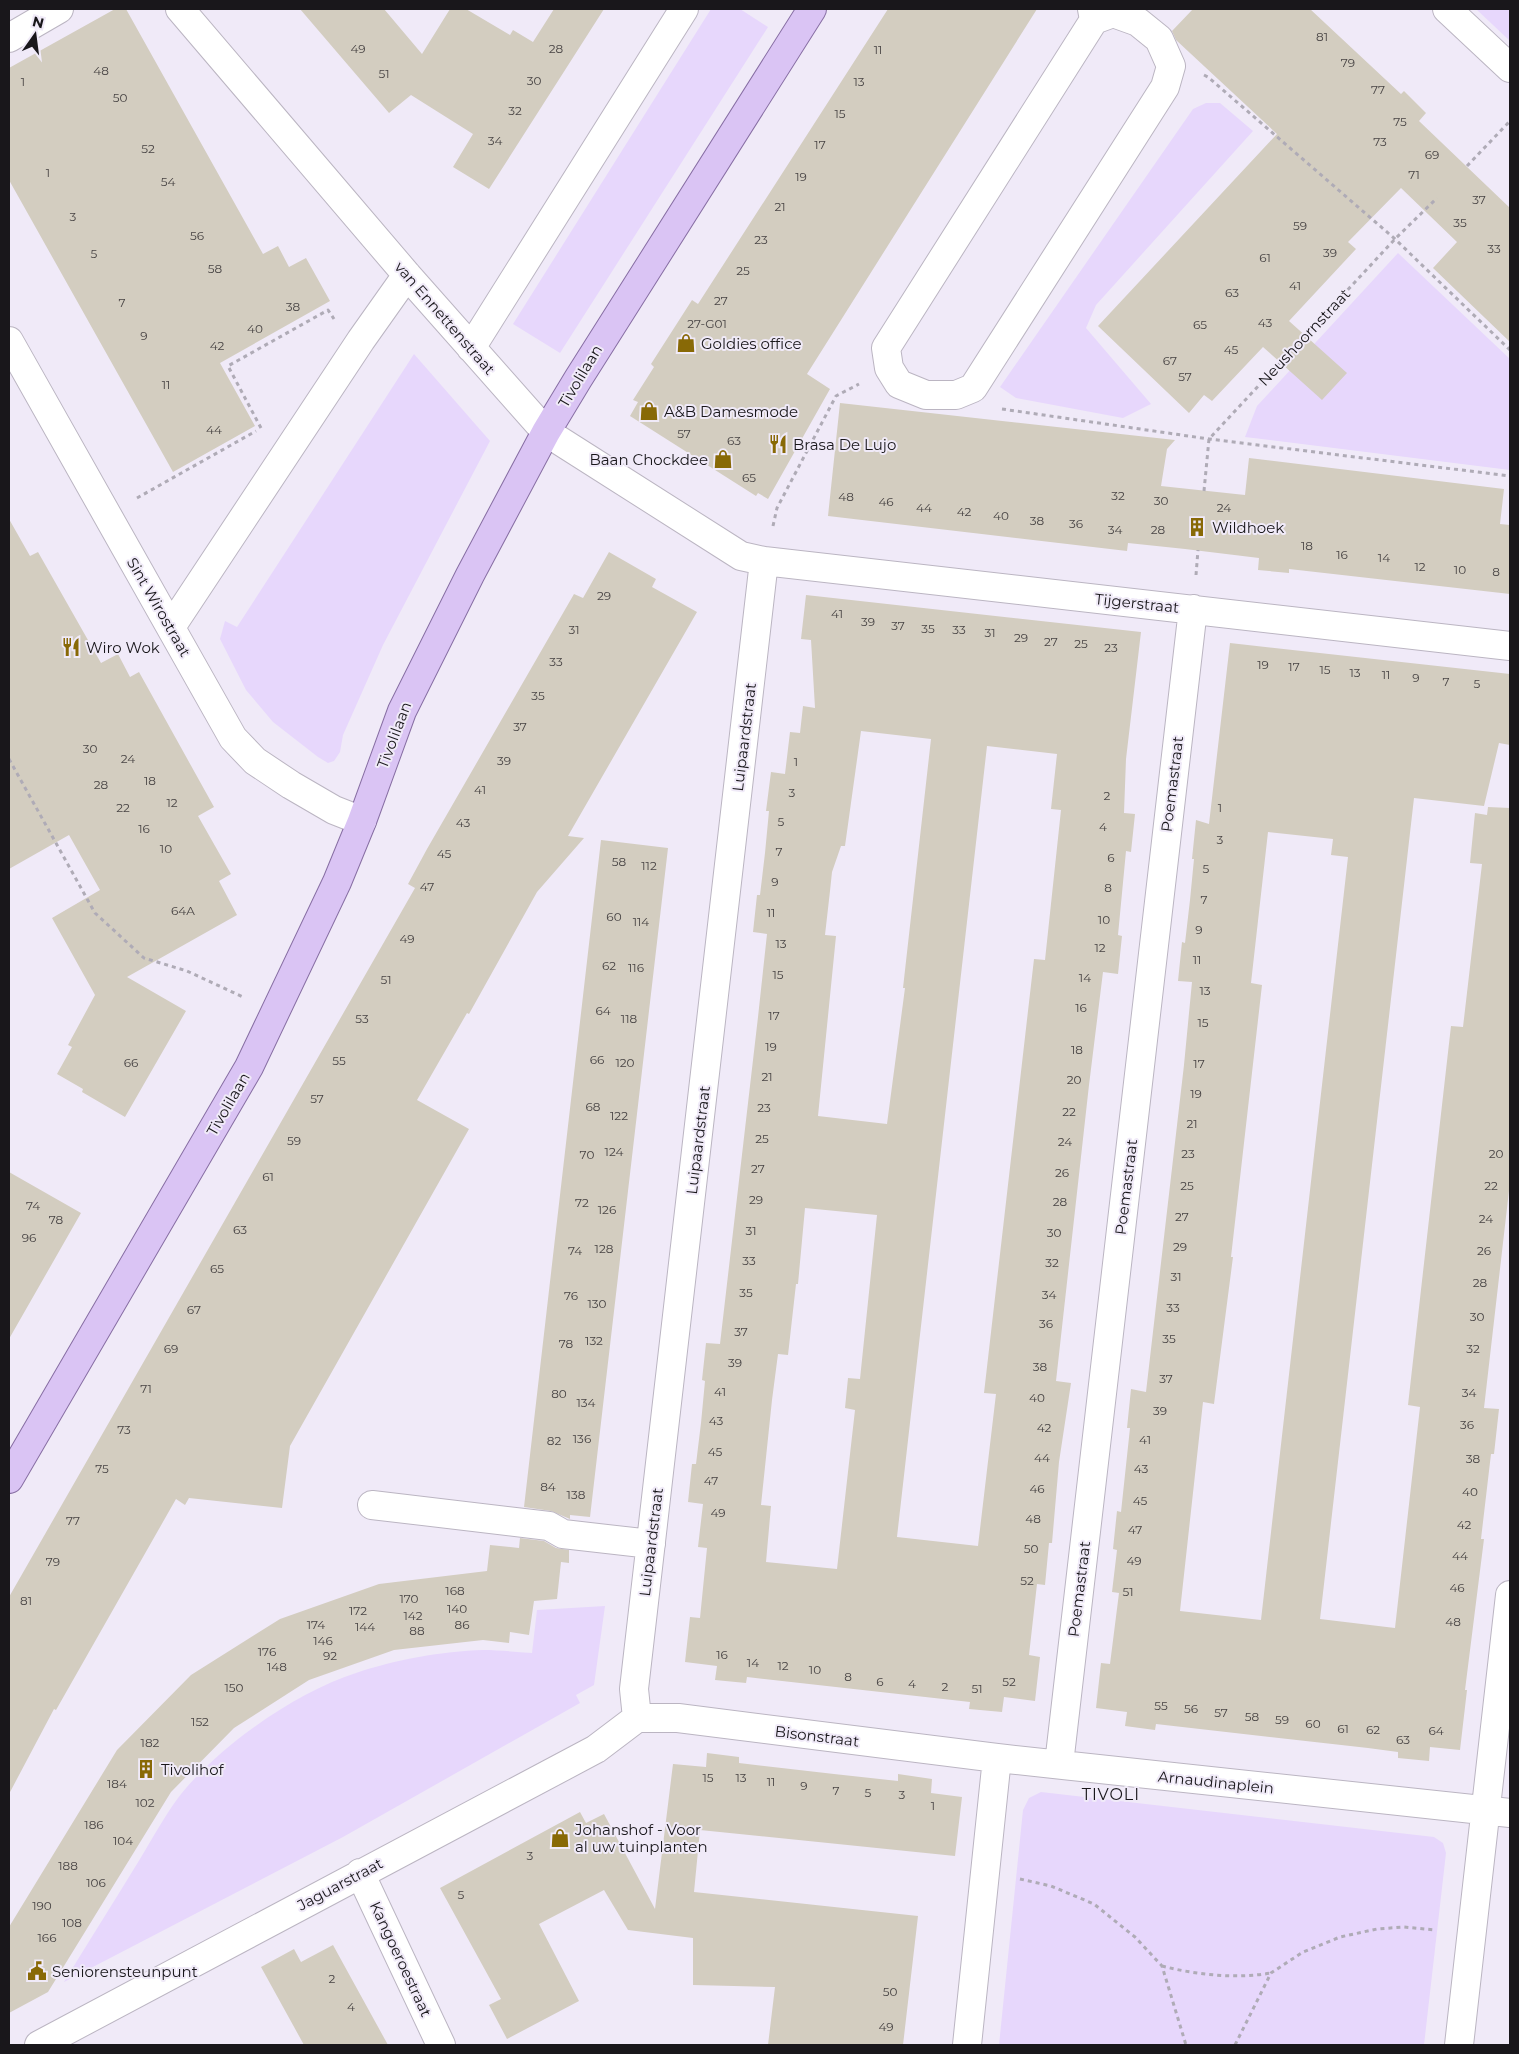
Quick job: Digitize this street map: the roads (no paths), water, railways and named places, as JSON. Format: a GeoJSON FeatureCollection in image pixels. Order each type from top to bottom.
{"type":"FeatureCollection","features":[{"type":"Feature","properties":{"kind":"main road","name":"Tivolilaan"},"geometry":{"type":"LineString","coordinates":[[9,1479],[249,1067],[336,882],[362,821],[402,711],[470,575],[546,432],[812,9]]}},
{"type":"Feature","properties":{"kind":"street"},"geometry":{"type":"LineString","coordinates":[[9,38],[59,9]]}},
{"type":"Feature","properties":{"kind":"street","name":"van Ennettenstraat"},"geometry":{"type":"LineString","coordinates":[[180,9],[471,348],[546,432],[740,556],[764,561]]}},
{"type":"Feature","properties":{"kind":"street"},"geometry":{"type":"LineString","coordinates":[[471,348],[684,9]]}},
{"type":"Feature","properties":{"kind":"street"},"geometry":{"type":"LineString","coordinates":[[1448,9],[1510,68]]}},
{"type":"Feature","properties":{"kind":"street"},"geometry":{"type":"LineString","coordinates":[[1093,14],[1113,14],[1138,22],[1159,39],[1172,66],[1165,87],[974,388],[956,395],[926,396],[899,384],[888,368],[886,348],[1093,14]]}},
{"type":"Feature","properties":{"kind":"street"},"geometry":{"type":"LineString","coordinates":[[171,627],[361,340],[407,274]]}},
{"type":"Feature","properties":{"kind":"street","name":"Sint Wirostraat"},"geometry":{"type":"LineString","coordinates":[[9,341],[106,516],[233,738],[255,761],[334,810],[362,821]]}},
{"type":"Feature","properties":{"kind":"street","name":"Tijgerstraat"},"geometry":{"type":"LineString","coordinates":[[764,561],[1510,646]]}},
{"type":"Feature","properties":{"kind":"street","name":"Luipaardstraat"},"geometry":{"type":"LineString","coordinates":[[637,1718],[634,1689],[764,561]]}},
{"type":"Feature","properties":{"kind":"street","name":"Poemastraat"},"geometry":{"type":"LineString","coordinates":[[1058,1764],[1192,609]]}},
{"type":"Feature","properties":{"kind":"street"},"geometry":{"type":"LineString","coordinates":[[372,1506],[549,1526],[563,1534],[651,1544]]}},
{"type":"Feature","properties":{"kind":"street"},"geometry":{"type":"LineString","coordinates":[[1459,2045],[1472,1934],[1498,1812],[1510,1596]]}},
{"type":"Feature","properties":{"kind":"street","name":"Bisonstraat"},"geometry":{"type":"LineString","coordinates":[[637,1718],[678,1718],[997,1758]]}},
{"type":"Feature","properties":{"kind":"street","name":"Jaguarstraat"},"geometry":{"type":"LineString","coordinates":[[39,2045],[596,1749],[637,1718]]}},
{"type":"Feature","properties":{"kind":"street"},"geometry":{"type":"LineString","coordinates":[[967,2045],[997,1758]]}},
{"type":"Feature","properties":{"kind":"street","name":"Arnaudinaplein"},"geometry":{"type":"LineString","coordinates":[[997,1758],[1498,1812]]}},
{"type":"Feature","properties":{"kind":"street","name":"Kangoeroestraat"},"geometry":{"type":"LineString","coordinates":[[360,1873],[441,2045]]}},
{"type":"Feature","properties":{"kind":"place","name":"Goldies office"},"geometry":{"type":"Point","coordinates":[686,343]}},
{"type":"Feature","properties":{"kind":"place","name":"A&B Damesmode"},"geometry":{"type":"Point","coordinates":[649,411]}},
{"type":"Feature","properties":{"kind":"place","name":"Brasa De Lujo"},"geometry":{"type":"Point","coordinates":[778,444]}},
{"type":"Feature","properties":{"kind":"place","name":"Baan Chockdee"},"geometry":{"type":"Point","coordinates":[723,459]}},
{"type":"Feature","properties":{"kind":"place","name":"Wildhoek"},"geometry":{"type":"Point","coordinates":[1197,527]}},
{"type":"Feature","properties":{"kind":"place","name":"Wiro Wok"},"geometry":{"type":"Point","coordinates":[71,647]}},
{"type":"Feature","properties":{"kind":"place","name":"Tivolihof"},"geometry":{"type":"Point","coordinates":[146,1769]}},
{"type":"Feature","properties":{"kind":"place","name":"Johanshof - Voor al uw tuinplanten"},"geometry":{"type":"Point","coordinates":[560,1838]}},
{"type":"Feature","properties":{"kind":"place","name":"Seniorensteunpunt"},"geometry":{"type":"Point","coordinates":[37,1971]}},
{"type":"Feature","properties":{"kind":"district","name":"TIVOLI"},"geometry":{"type":"Point","coordinates":[1111,1794]}}]}
